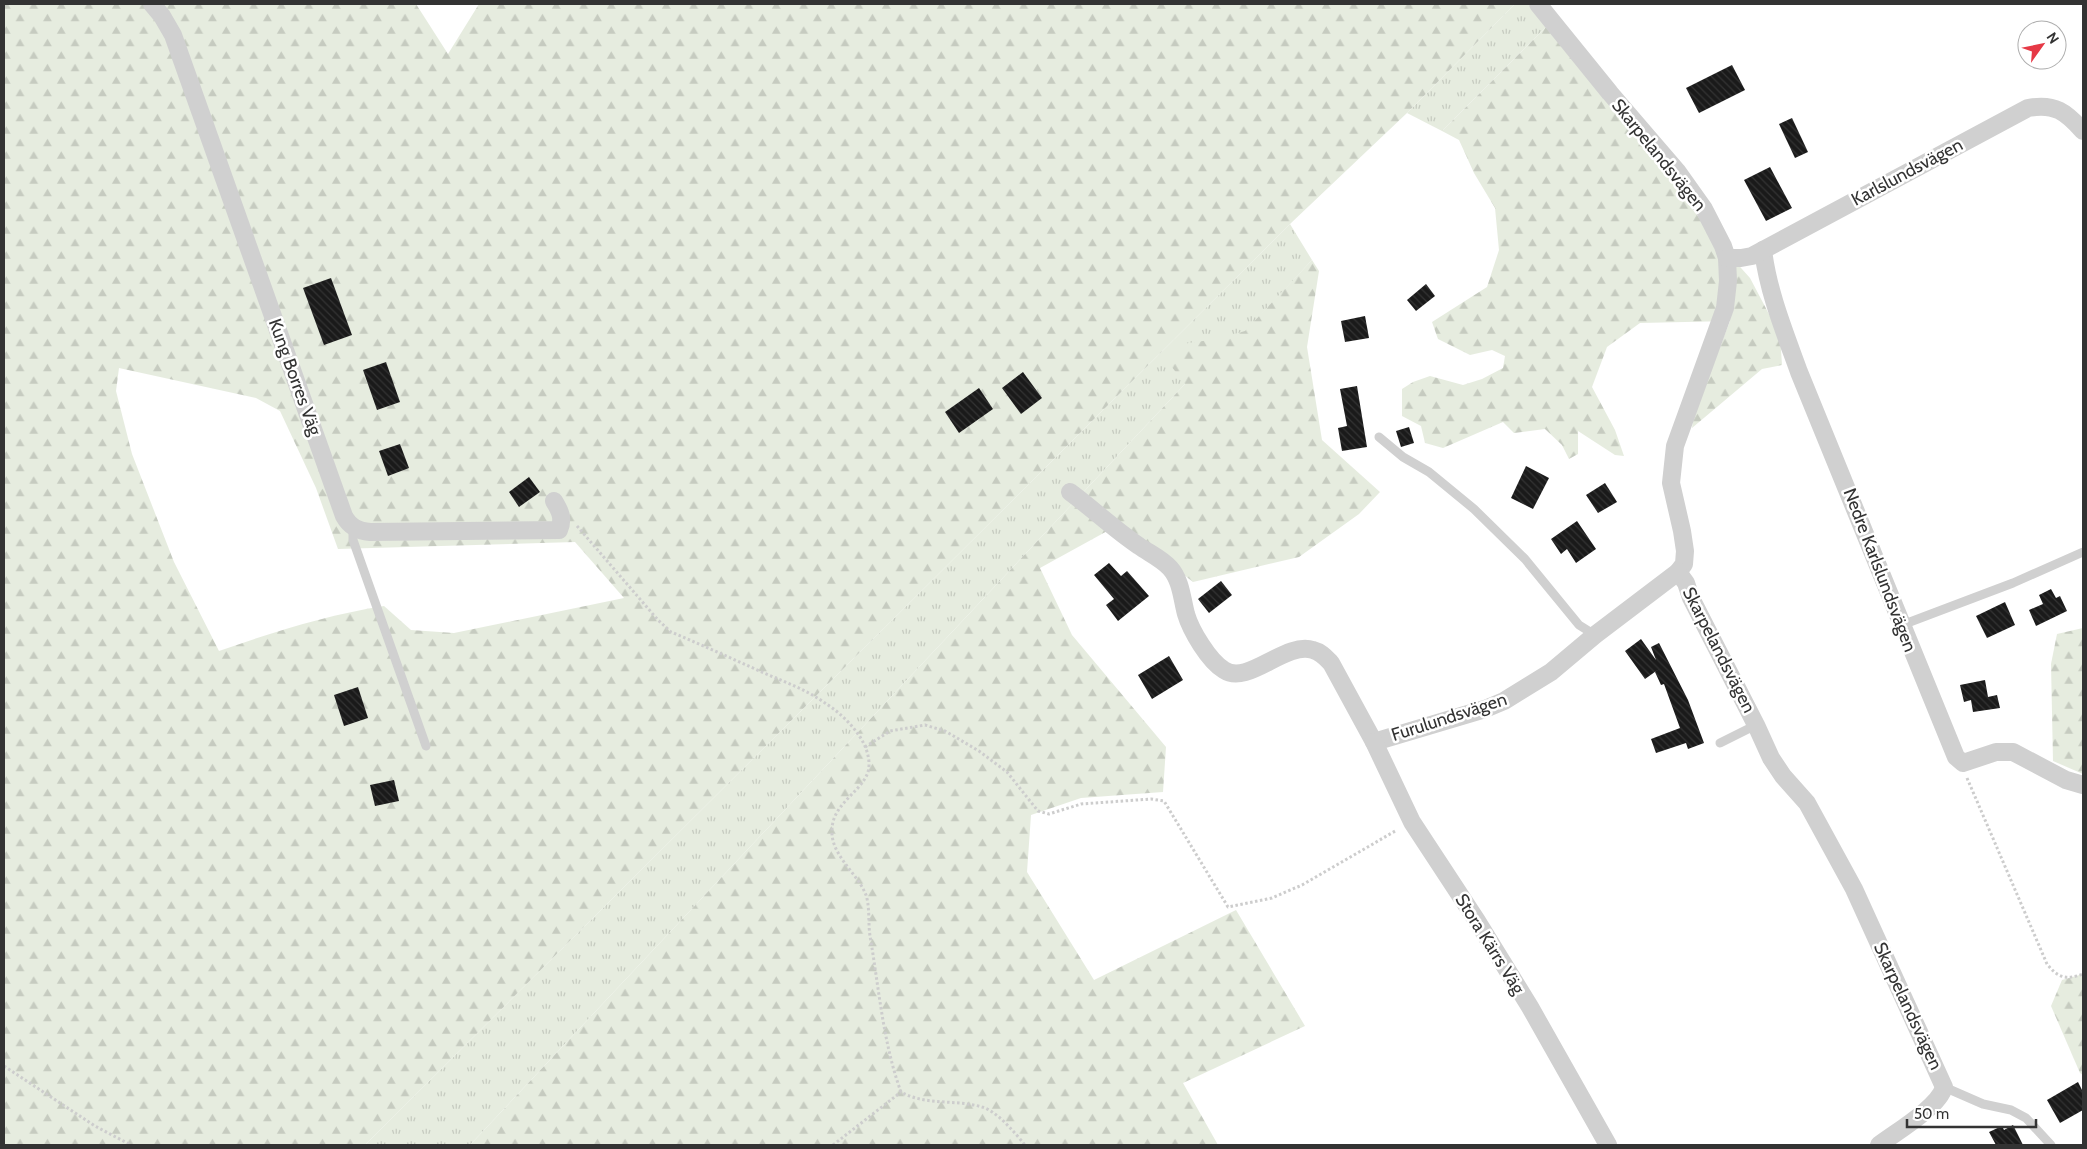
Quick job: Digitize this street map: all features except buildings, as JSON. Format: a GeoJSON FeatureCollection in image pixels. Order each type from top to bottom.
{"type":"FeatureCollection","features":[{"type":"Feature","properties":{"kind":"street","name":"Kung Borres Väg"},"geometry":{"type":"LineString","coordinates":[[152,4],[173,34],[344,516],[353,527]]}},
{"type":"Feature","properties":{"kind":"street","name":"Skarpelandsvägen"},"geometry":{"type":"LineString","coordinates":[[1538,4],[1677,172],[1704,209],[1724,246],[1728,258],[1725,308],[1675,446],[1671,483],[1685,551],[1684,564],[1678,572],[1686,583],[1691,598],[1771,758],[1783,776],[1807,803],[1854,889],[1944,1088],[1934,1104],[1879,1145]]}},
{"type":"Feature","properties":{"kind":"street","name":"Karlslundsvägen"},"geometry":{"type":"LineString","coordinates":[[1728,258],[1740,258],[1763,250],[2028,108],[2038,106],[2063,111],[2083,131]]}},
{"type":"Feature","properties":{"kind":"street","name":"Nedre Karlslundsvägen"},"geometry":{"type":"LineString","coordinates":[[1763,250],[1780,319],[1800,372],[1944,731],[1956,758],[1963,763]]}},
{"type":"Feature","properties":{"kind":"street","name":"Furulundsvägen"},"geometry":{"type":"LineString","coordinates":[[1070,492],[1128,538],[1170,568],[1176,577],[1193,632],[1201,645],[1222,669],[1230,674],[1243,673],[1294,650],[1312,649],[1332,663],[1374,742],[1485,709],[1504,701],[1551,672],[1595,635],[1678,572]]}},
{"type":"Feature","properties":{"kind":"street"},"geometry":{"type":"LineString","coordinates":[[353,527],[362,532],[559,530],[563,522],[560,511],[554,501]]}},
{"type":"Feature","properties":{"kind":"street","name":"Stora Kärrs Väg"},"geometry":{"type":"LineString","coordinates":[[1374,742],[1412,822],[1520,992],[1608,1145]]}},
{"type":"Feature","properties":{"kind":"street"},"geometry":{"type":"LineString","coordinates":[[1963,763],[1996,752],[2013,752],[2066,780],[2083,785]]}},
{"type":"Feature","properties":{"kind":"lane"},"geometry":{"type":"LineString","coordinates":[[1379,437],[1403,456],[1429,472],[1474,509],[1525,559],[1580,625],[1595,635]]}},
{"type":"Feature","properties":{"kind":"lane"},"geometry":{"type":"LineString","coordinates":[[353,527],[354,540],[426,746]]}},
{"type":"Feature","properties":{"kind":"lane"},"geometry":{"type":"LineString","coordinates":[[1902,625],[2013,583],[2083,552]]}},
{"type":"Feature","properties":{"kind":"lane"},"geometry":{"type":"LineString","coordinates":[[1720,743],[1756,725]]}},
{"type":"Feature","properties":{"kind":"lane","name":"Skarpelandsvägen"},"geometry":{"type":"LineString","coordinates":[[1944,1088],[1983,1104],[2011,1110],[2026,1118],[2051,1145]]}},
{"type":"Feature","properties":{"kind":"path"},"geometry":{"type":"LineString","coordinates":[[563,522],[578,526],[658,620],[671,632],[825,702],[851,724],[865,747],[869,766],[862,782],[835,813],[831,830],[837,852],[857,879],[866,896],[869,928],[890,1053],[901,1092],[925,1101],[983,1107],[1007,1124],[1026,1145]]}},
{"type":"Feature","properties":{"kind":"path"},"geometry":{"type":"LineString","coordinates":[[865,747],[890,731],[925,726],[945,731],[979,751],[1007,772],[1038,811],[1049,814],[1080,804],[1151,799],[1164,801],[1228,907],[1272,898],[1302,885],[1412,822]]}},
{"type":"Feature","properties":{"kind":"path"},"geometry":{"type":"LineString","coordinates":[[1963,763],[1967,780],[2047,964],[2059,976],[2073,978],[2083,974]]}},
{"type":"Feature","properties":{"kind":"path"},"geometry":{"type":"LineString","coordinates":[[4,1066],[95,1126],[132,1145]]}},
{"type":"Feature","properties":{"kind":"path"},"geometry":{"type":"LineString","coordinates":[[833,1145],[901,1092]]}},
{"type":"Feature","properties":{"kind":"green space"},"geometry":{"type":"Polygon","coordinates":[[[4,4],[416,4],[448,54],[479,4],[1515,4],[1407,113],[1290,224],[365,1145],[4,1145],[4,4]],[[119,368],[116,391],[132,454],[174,562],[219,651],[300,625],[384,606],[411,630],[454,633],[624,598],[575,542],[338,549],[316,488],[280,411],[256,398],[119,368]]]}},
{"type":"Feature","properties":{"kind":"green space"},"geometry":{"type":"Polygon","coordinates":[[[1515,4],[1528,4],[1546,27],[1442,131],[1407,113],[1515,4]]]}},
{"type":"Feature","properties":{"kind":"green space"},"geometry":{"type":"Polygon","coordinates":[[[1546,27],[1665,173],[1716,240],[1750,278],[1780,335],[1782,365],[1762,369],[1692,428],[1694,413],[1730,321],[1640,323],[1607,347],[1592,387],[1615,430],[1624,456],[1615,455],[1578,431],[1578,454],[1569,459],[1562,445],[1545,429],[1514,433],[1503,422],[1443,448],[1425,443],[1421,426],[1402,416],[1402,389],[1413,382],[1430,376],[1463,385],[1482,379],[1503,368],[1505,356],[1492,350],[1470,355],[1438,339],[1432,322],[1487,287],[1499,250],[1495,208],[1474,173],[1459,140],[1442,131],[1546,27]]]}},
{"type":"Feature","properties":{"kind":"green space"},"geometry":{"type":"Polygon","coordinates":[[[1290,224],[1312,260],[1246,331],[1185,384],[470,1145],[365,1145],[1290,224]]]}},
{"type":"Feature","properties":{"kind":"green space"},"geometry":{"type":"Polygon","coordinates":[[[1312,260],[1319,271],[1307,347],[1322,440],[1380,492],[1359,514],[1299,557],[1193,582],[1120,524],[1040,568],[1072,635],[1166,747],[1163,792],[1081,798],[1031,815],[1027,872],[1094,980],[1236,910],[1305,1026],[1183,1083],[1218,1145],[470,1145],[1185,384],[1168,362],[1173,351],[1188,343],[1218,339],[1245,331],[1312,260]]]}},
{"type":"Feature","properties":{"kind":"green space"},"geometry":{"type":"Polygon","coordinates":[[[2083,628],[2083,774],[2053,761],[2051,664],[2057,634],[2083,628]]]}},
{"type":"Feature","properties":{"kind":"green space"},"geometry":{"type":"Polygon","coordinates":[[[2083,974],[2083,1075],[2080,1073],[2051,1006],[2062,980],[2083,974]]]}}]}
